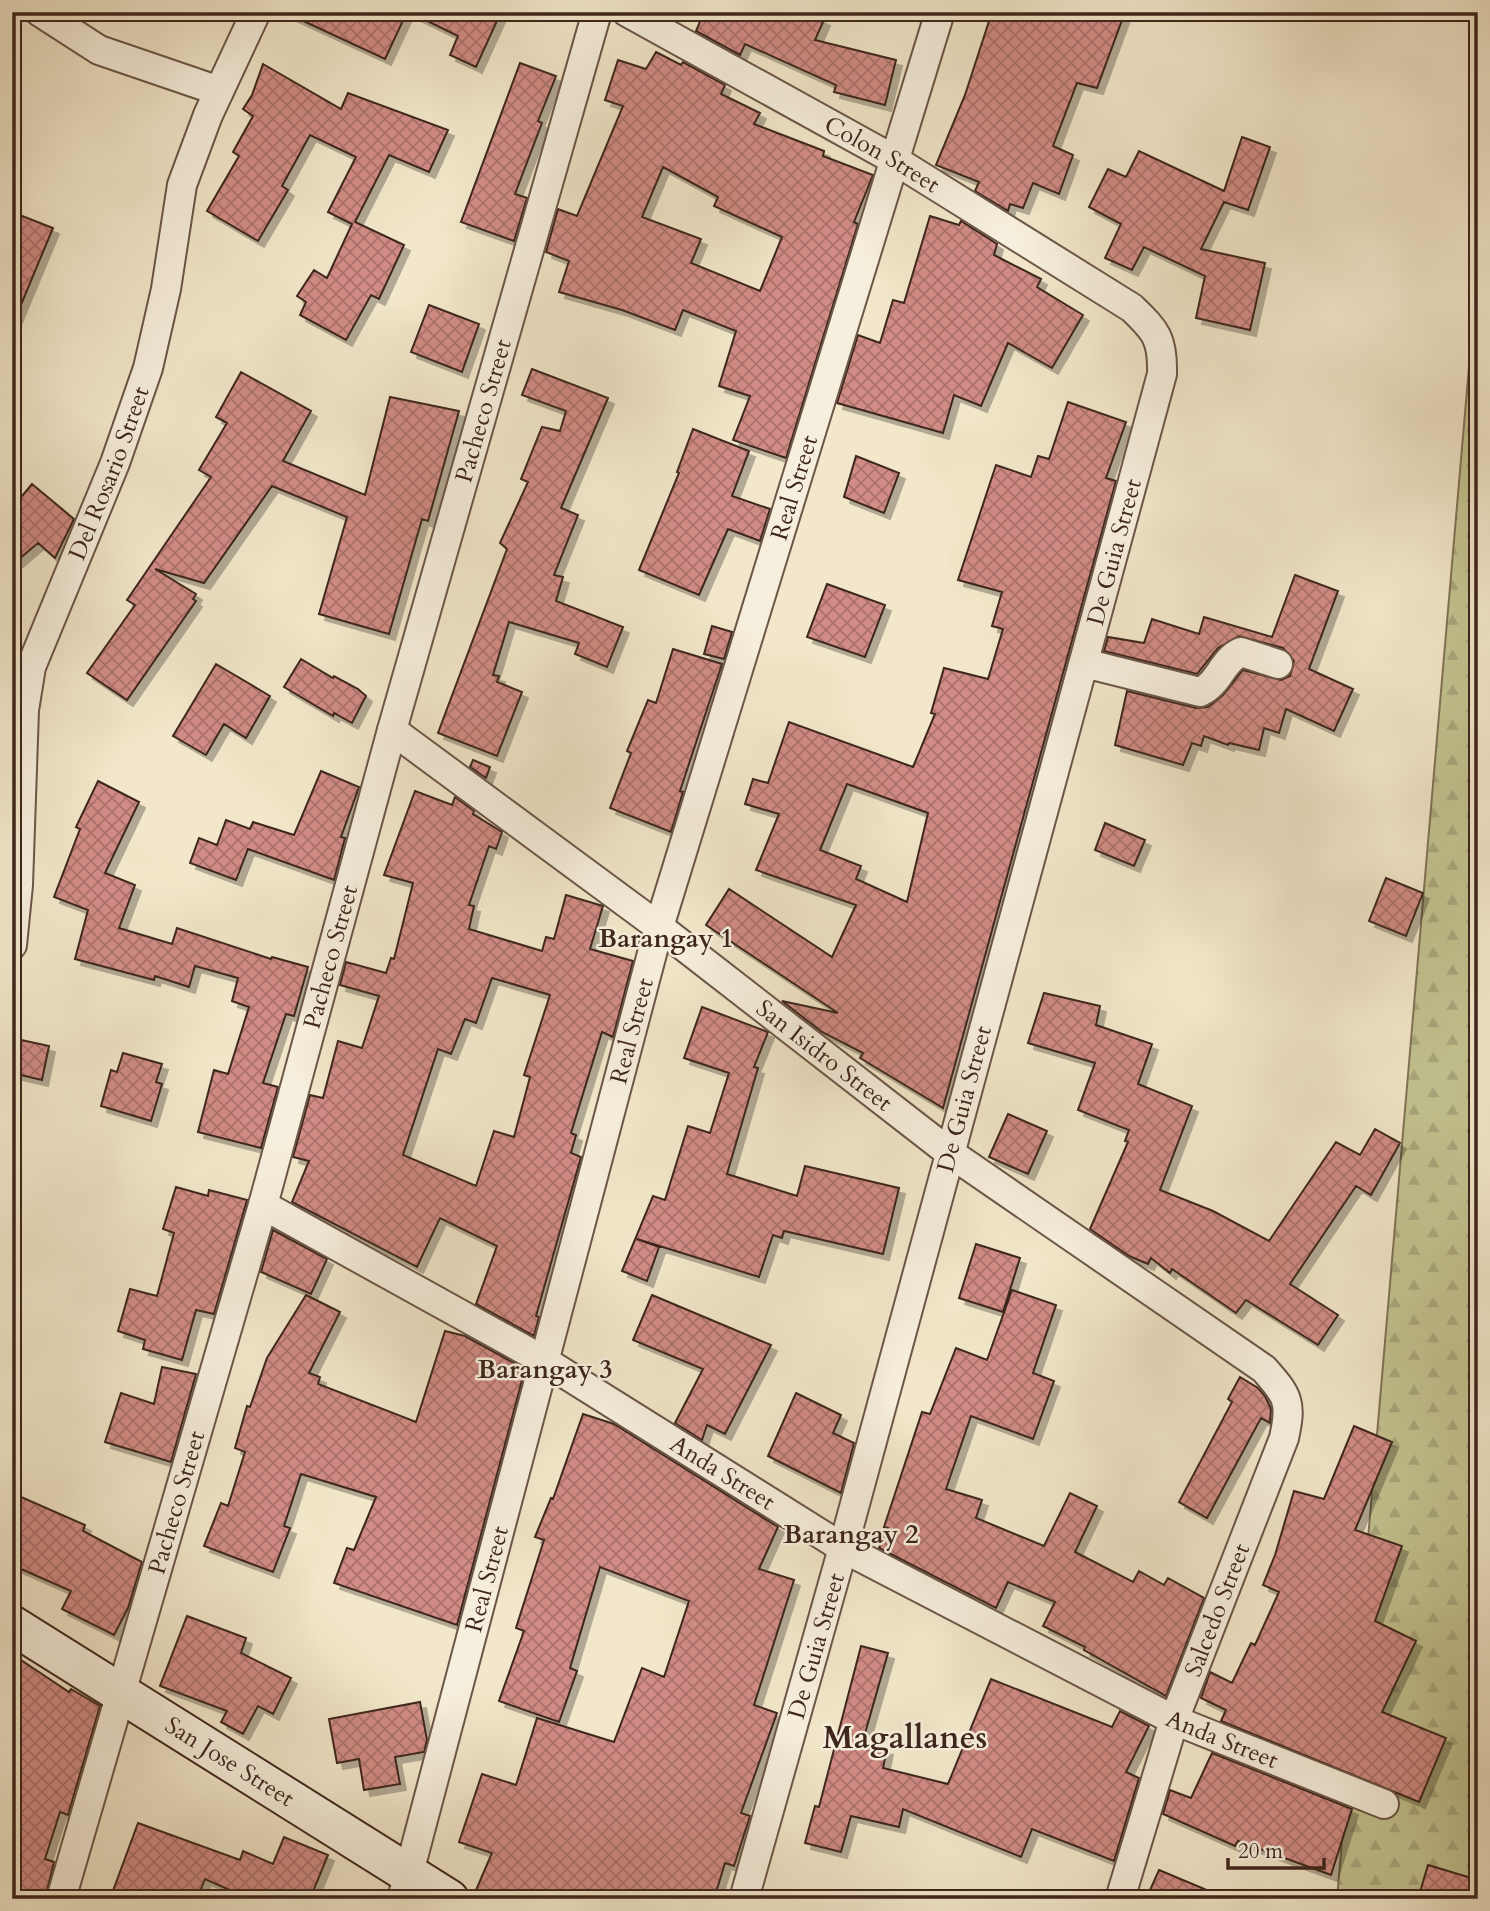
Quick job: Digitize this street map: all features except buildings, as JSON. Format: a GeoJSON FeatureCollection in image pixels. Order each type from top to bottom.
{"type":"FeatureCollection","features":[{"type":"Feature","properties":{"kind":"main road","name":"San Jose Street"},"geometry":{"type":"LineString","coordinates":[[12,1625],[123,1694],[406,1886],[449,1899]]}},
{"type":"Feature","properties":{"kind":"street"},"geometry":{"type":"LineString","coordinates":[[40,12],[99,50],[219,91]]}},
{"type":"Feature","properties":{"kind":"street","name":"Del Rosario Street"},"geometry":{"type":"LineString","coordinates":[[12,945],[18,885],[24,710],[31,667],[115,463],[148,368],[166,289],[182,185],[219,91],[256,12]]}},
{"type":"Feature","properties":{"kind":"street","name":"Pacheco Street"},"geometry":{"type":"LineString","coordinates":[[61,1899],[123,1694],[263,1205],[392,730],[597,12]]}},
{"type":"Feature","properties":{"kind":"street","name":"Colon Street"},"geometry":{"type":"LineString","coordinates":[[627,12],[893,159],[1132,308]]}},
{"type":"Feature","properties":{"kind":"street","name":"Real Street"},"geometry":{"type":"LineString","coordinates":[[406,1886],[542,1360],[659,927],[940,12]]}},
{"type":"Feature","properties":{"kind":"street","name":"De Guia Street"},"geometry":{"type":"LineString","coordinates":[[744,1899],[843,1548],[1163,374],[1163,350],[1154,329],[1132,308]]}},
{"type":"Feature","properties":{"kind":"street"},"geometry":{"type":"LineString","coordinates":[[1084,663],[1200,692],[1217,681],[1230,659],[1241,652],[1278,664]]}},
{"type":"Feature","properties":{"kind":"street","name":"San Isidro Street"},"geometry":{"type":"LineString","coordinates":[[392,730],[659,927],[950,1153],[1264,1369]]}},
{"type":"Feature","properties":{"kind":"street","name":"Anda Street"},"geometry":{"type":"LineString","coordinates":[[263,1205],[542,1360],[843,1548],[1174,1720],[1384,1804]]}},
{"type":"Feature","properties":{"kind":"street","name":"Salcedo Street"},"geometry":{"type":"LineString","coordinates":[[1120,1899],[1174,1720],[1284,1438],[1290,1410],[1287,1399],[1283,1390],[1264,1369]]}},
{"type":"Feature","properties":{"kind":"green space"},"geometry":{"type":"Polygon","coordinates":[[[1478,295],[1478,1899],[1337,1899],[1475,297],[1478,295]]]}},
{"type":"Feature","properties":{"kind":"district","name":"Barangay 1"},"geometry":{"type":"Point","coordinates":[666,938]}},
{"type":"Feature","properties":{"kind":"district","name":"Barangay 3"},"geometry":{"type":"Point","coordinates":[545,1369]}},
{"type":"Feature","properties":{"kind":"district","name":"Barangay 2"},"geometry":{"type":"Point","coordinates":[851,1534]}},
{"type":"Feature","properties":{"kind":"district","name":"Magallanes"},"geometry":{"type":"Point","coordinates":[905,1737]}}]}
